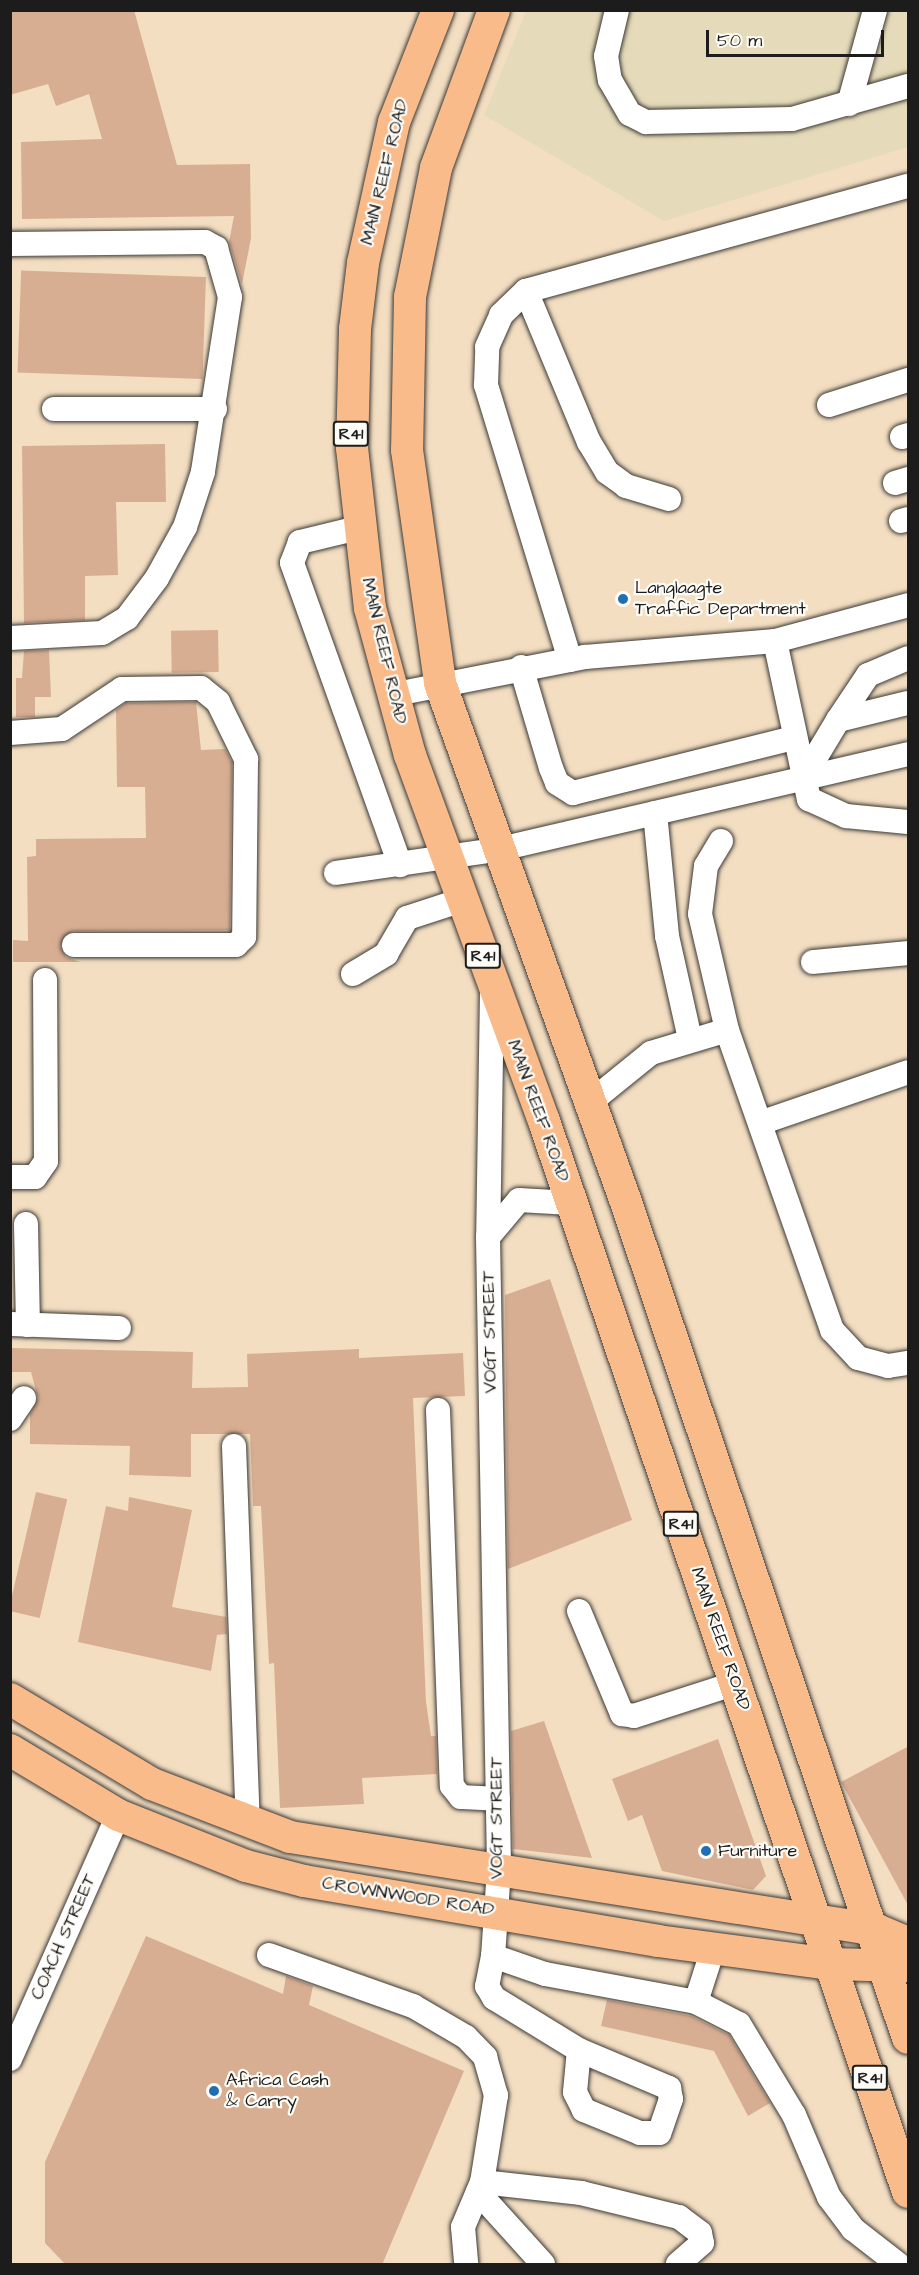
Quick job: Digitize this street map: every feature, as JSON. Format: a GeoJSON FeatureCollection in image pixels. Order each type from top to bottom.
{"type":"FeatureCollection","features":[{"type":"Feature","properties":{"kind":"main road","name":"MAIN REEF ROAD"},"geometry":{"type":"LineString","coordinates":[[438,10],[394,122],[363,263],[351,399],[358,528],[391,695],[462,900],[544,1121],[909,2192]]}},
{"type":"Feature","properties":{"kind":"main road","name":"R41"},"geometry":{"type":"LineString","coordinates":[[494,10],[436,168],[410,297],[407,450],[440,683],[496,850],[588,1104],[877,1930],[898,1967],[909,2038]]}},
{"type":"Feature","properties":{"kind":"main road"},"geometry":{"type":"LineString","coordinates":[[544,1121],[588,1104]]}},
{"type":"Feature","properties":{"kind":"main road","name":"CROWNWOOD ROAD"},"geometry":{"type":"LineString","coordinates":[[10,1699],[152,1784],[248,1824],[337,1848],[499,1869],[819,1925],[877,1930],[909,1943]]}},
{"type":"Feature","properties":{"kind":"main road","name":"CROWNWOOD ROAD"},"geometry":{"type":"LineString","coordinates":[[10,1750],[118,1815],[246,1866],[304,1881],[495,1910],[713,1949],[831,1964],[898,1967]]}},
{"type":"Feature","properties":{"kind":"street"},"geometry":{"type":"LineString","coordinates":[[617,10],[606,56],[610,80],[630,114],[646,122],[792,119],[909,86]]}},
{"type":"Feature","properties":{"kind":"street"},"geometry":{"type":"LineString","coordinates":[[849,104],[874,10]]}},
{"type":"Feature","properties":{"kind":"street"},"geometry":{"type":"LineString","coordinates":[[570,660],[486,384],[487,347],[501,315],[526,291],[909,186]]}},
{"type":"Feature","properties":{"kind":"street"},"geometry":{"type":"LineString","coordinates":[[10,244],[181,241],[216,248],[230,297],[215,410],[203,472],[185,528],[127,618],[102,633],[10,638]]}},
{"type":"Feature","properties":{"kind":"street"},"geometry":{"type":"LineString","coordinates":[[526,291],[589,442],[607,472],[626,486],[669,499]]}},
{"type":"Feature","properties":{"kind":"street"},"geometry":{"type":"LineString","coordinates":[[829,405],[909,380]]}},
{"type":"Feature","properties":{"kind":"street"},"geometry":{"type":"LineString","coordinates":[[54,409],[215,410]]}},
{"type":"Feature","properties":{"kind":"street"},"geometry":{"type":"LineString","coordinates":[[358,528],[300,542],[292,563],[400,865]]}},
{"type":"Feature","properties":{"kind":"street"},"geometry":{"type":"LineString","coordinates":[[391,695],[521,667],[570,660],[775,641],[909,605]]}},
{"type":"Feature","properties":{"kind":"street"},"geometry":{"type":"LineString","coordinates":[[775,641],[802,780],[818,806],[874,822],[909,822]]}},
{"type":"Feature","properties":{"kind":"street"},"geometry":{"type":"LineString","coordinates":[[802,780],[868,675],[909,658]]}},
{"type":"Feature","properties":{"kind":"street"},"geometry":{"type":"LineString","coordinates":[[521,667],[554,776],[573,793],[793,738]]}},
{"type":"Feature","properties":{"kind":"street"},"geometry":{"type":"LineString","coordinates":[[10,733],[62,729],[122,689],[201,688],[218,702],[246,759],[244,937],[236,945],[74,945]]}},
{"type":"Feature","properties":{"kind":"street"},"geometry":{"type":"LineString","coordinates":[[838,720],[909,703]]}},
{"type":"Feature","properties":{"kind":"street"},"geometry":{"type":"LineString","coordinates":[[336,873],[496,850],[909,754]]}},
{"type":"Feature","properties":{"kind":"street"},"geometry":{"type":"LineString","coordinates":[[655,813],[667,936],[690,1040]]}},
{"type":"Feature","properties":{"kind":"street"},"geometry":{"type":"LineString","coordinates":[[721,841],[706,866],[700,914],[727,1030],[763,1122],[832,1330],[858,1358],[888,1366],[909,1364]]}},
{"type":"Feature","properties":{"kind":"street"},"geometry":{"type":"LineString","coordinates":[[353,974],[386,954],[407,918],[462,900]]}},
{"type":"Feature","properties":{"kind":"street"},"geometry":{"type":"LineString","coordinates":[[813,962],[909,953]]}},
{"type":"Feature","properties":{"kind":"street"},"geometry":{"type":"LineString","coordinates":[[10,1177],[35,1177],[46,1161],[45,980]]}},
{"type":"Feature","properties":{"kind":"street","name":"VOGT STREET"},"geometry":{"type":"LineString","coordinates":[[492,981],[488,1237],[499,1869],[489,1993],[579,2050]]}},
{"type":"Feature","properties":{"kind":"street"},"geometry":{"type":"LineString","coordinates":[[588,1104],[651,1053],[727,1030]]}},
{"type":"Feature","properties":{"kind":"street"},"geometry":{"type":"LineString","coordinates":[[763,1122],[909,1072]]}},
{"type":"Feature","properties":{"kind":"street"},"geometry":{"type":"LineString","coordinates":[[488,1237],[519,1200],[571,1203]]}},
{"type":"Feature","properties":{"kind":"street"},"geometry":{"type":"LineString","coordinates":[[26,1224],[19,1325],[118,1328]]}},
{"type":"Feature","properties":{"kind":"street"},"geometry":{"type":"LineString","coordinates":[[10,1419],[24,1398]]}},
{"type":"Feature","properties":{"kind":"street"},"geometry":{"type":"LineString","coordinates":[[438,1410],[452,1786],[461,1797],[498,1799]]}},
{"type":"Feature","properties":{"kind":"street"},"geometry":{"type":"LineString","coordinates":[[234,1446],[248,1824]]}},
{"type":"Feature","properties":{"kind":"street"},"geometry":{"type":"LineString","coordinates":[[579,1611],[622,1714],[634,1716],[736,1683]]}},
{"type":"Feature","properties":{"kind":"street","name":"COACH STREET"},"geometry":{"type":"LineString","coordinates":[[10,2059],[18,2022],[118,1815]]}},
{"type":"Feature","properties":{"kind":"street"},"geometry":{"type":"LineString","coordinates":[[696,2002],[713,1949]]}},
{"type":"Feature","properties":{"kind":"street"},"geometry":{"type":"LineString","coordinates":[[269,1955],[378,1990],[466,2037],[485,2057],[496,2095],[480,2187],[463,2227],[466,2265]]}},
{"type":"Feature","properties":{"kind":"street"},"geometry":{"type":"LineString","coordinates":[[492,1956],[545,1974],[696,2002],[746,2032],[794,2115],[829,2197],[854,2229],[898,2265]]}},
{"type":"Feature","properties":{"kind":"street"},"geometry":{"type":"LineString","coordinates":[[480,2187],[543,2265]]}},
{"type":"Feature","properties":{"kind":"street"},"geometry":{"type":"LineString","coordinates":[[480,2187],[581,2193],[679,2217],[700,2233],[702,2243],[678,2265]]}},
{"type":"Feature","properties":{"kind":"shaded area"},"geometry":{"type":"Polygon","coordinates":[[[526,11],[908,11],[908,147],[664,221],[484,115],[526,11]]]}},
{"type":"Feature","properties":{"kind":"building"},"geometry":{"type":"Polygon","coordinates":[[[10,10],[134,10],[177,165],[250,164],[251,238],[242,284],[229,242],[234,216],[22,219],[21,142],[102,139],[89,94],[56,106],[48,84],[10,95],[10,10]]]}},
{"type":"Feature","properties":{"kind":"building"},"geometry":{"type":"Polygon","coordinates":[[[21,271],[206,277],[202,379],[18,372],[21,271]]]}},
{"type":"Feature","properties":{"kind":"building"},"geometry":{"type":"Polygon","coordinates":[[[165,444],[166,502],[116,502],[118,575],[85,576],[85,620],[24,623],[22,446],[165,444]]]}},
{"type":"Feature","properties":{"kind":"building"},"geometry":{"type":"Polygon","coordinates":[[[218,630],[219,672],[172,673],[171,631],[218,630]]]}},
{"type":"Feature","properties":{"kind":"building"},"geometry":{"type":"Polygon","coordinates":[[[49,650],[51,697],[35,697],[35,717],[16,717],[16,678],[22,678],[24,651],[49,650]]]}},
{"type":"Feature","properties":{"kind":"building"},"geometry":{"type":"Polygon","coordinates":[[[196,702],[201,750],[225,749],[232,762],[230,930],[73,931],[60,946],[66,957],[80,962],[13,962],[13,940],[28,941],[27,857],[36,856],[36,839],[146,838],[145,787],[117,787],[116,710],[126,703],[196,702]]]}},
{"type":"Feature","properties":{"kind":"building"},"geometry":{"type":"Polygon","coordinates":[[[550,1279],[632,1520],[508,1569],[505,1295],[550,1279]]]}},
{"type":"Feature","properties":{"kind":"building"},"geometry":{"type":"Polygon","coordinates":[[[10,1348],[193,1352],[192,1388],[248,1387],[247,1354],[359,1349],[359,1358],[463,1353],[465,1396],[413,1398],[426,1702],[431,1736],[436,1736],[437,1774],[362,1778],[364,1804],[280,1808],[274,1663],[269,1664],[261,1506],[253,1506],[250,1434],[191,1434],[191,1477],[129,1475],[130,1446],[30,1444],[30,1414],[38,1398],[31,1372],[10,1372],[10,1348]]]}},
{"type":"Feature","properties":{"kind":"building"},"geometry":{"type":"Polygon","coordinates":[[[36,1492],[67,1499],[40,1618],[10,1611],[36,1492]]]}},
{"type":"Feature","properties":{"kind":"building"},"geometry":{"type":"Polygon","coordinates":[[[129,1497],[192,1510],[172,1607],[226,1617],[227,1634],[217,1635],[211,1671],[78,1642],[106,1506],[128,1511],[129,1497]]]}},
{"type":"Feature","properties":{"kind":"building"},"geometry":{"type":"Polygon","coordinates":[[[544,1721],[592,1858],[513,1849],[511,1731],[544,1721]]]}},
{"type":"Feature","properties":{"kind":"building"},"geometry":{"type":"Polygon","coordinates":[[[718,1739],[766,1876],[753,1890],[662,1871],[642,1815],[628,1821],[612,1779],[718,1739]]]}},
{"type":"Feature","properties":{"kind":"building"},"geometry":{"type":"Polygon","coordinates":[[[909,1746],[909,1907],[841,1782],[909,1746]]]}},
{"type":"Feature","properties":{"kind":"building"},"geometry":{"type":"Polygon","coordinates":[[[146,1936],[283,1994],[286,1976],[313,1986],[309,2005],[464,2071],[382,2265],[66,2265],[45,2243],[45,2162],[146,1936]]]}},
{"type":"Feature","properties":{"kind":"building"},"geometry":{"type":"Polygon","coordinates":[[[607,2000],[691,2016],[729,2035],[770,2103],[748,2116],[714,2051],[601,2026],[607,2000]]]}},
{"type":"Feature","properties":{"kind":"place","name":"Langlaagte Traffic Department"},"geometry":{"type":"Point","coordinates":[623,599]}},
{"type":"Feature","properties":{"kind":"place","name":"Furniture"},"geometry":{"type":"Point","coordinates":[706,1851]}},
{"type":"Feature","properties":{"kind":"place","name":"Africa Cash & Carry"},"geometry":{"type":"Point","coordinates":[214,2091]}}]}
